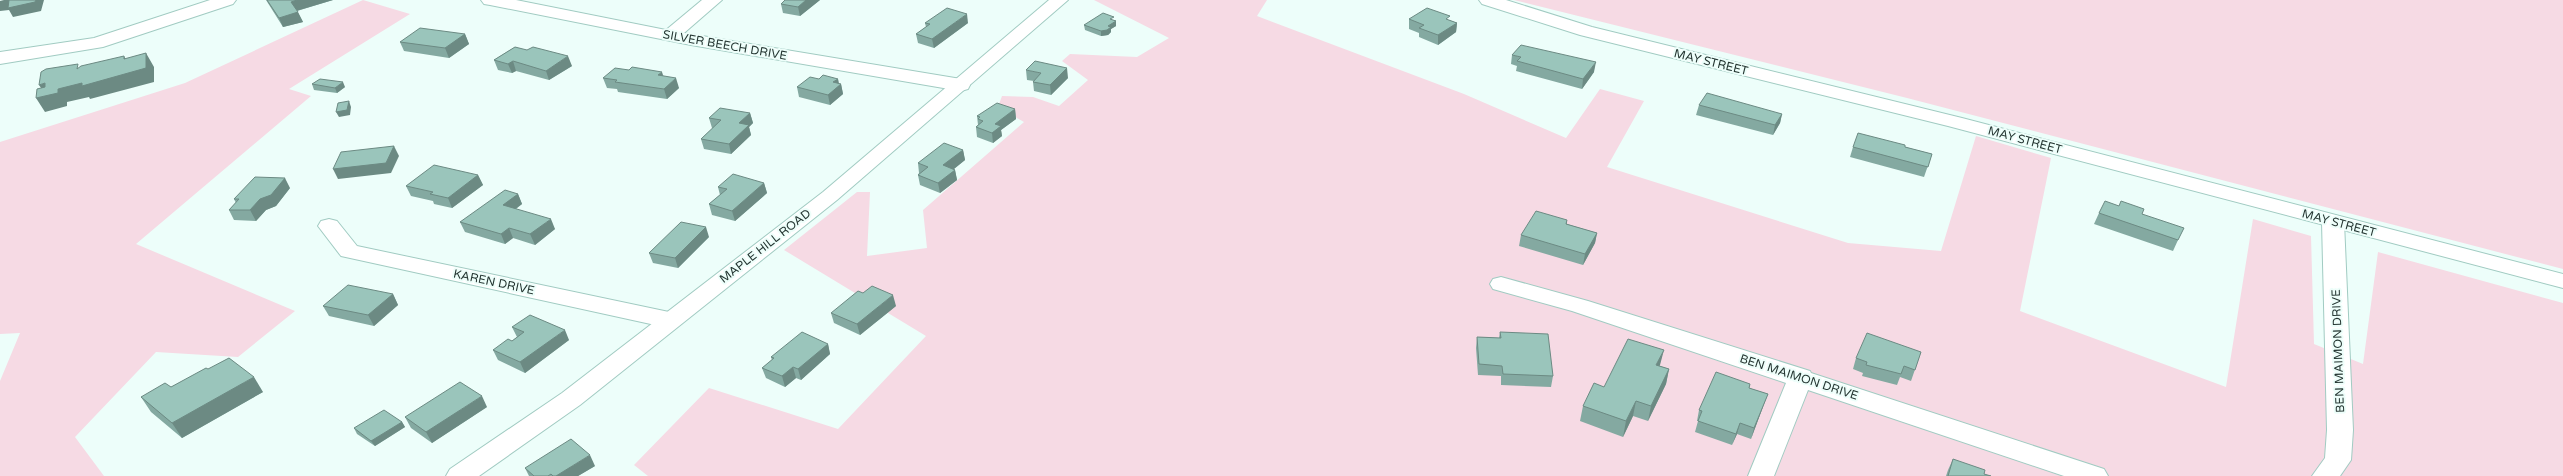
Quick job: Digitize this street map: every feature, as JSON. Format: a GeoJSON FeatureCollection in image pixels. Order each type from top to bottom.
{"type":"FeatureCollection","features":[{"type":"Feature","properties":{"kind":"street"},"geometry":{"type":"LineString","coordinates":[[0,58],[97,43],[227,0]]}},
{"type":"Feature","properties":{"kind":"street","name":"SILVER BEECH DRIVE"},"geometry":{"type":"LineString","coordinates":[[490,0],[669,36],[961,85]]}},
{"type":"Feature","properties":{"kind":"street"},"geometry":{"type":"LineString","coordinates":[[669,36],[713,0]]}},
{"type":"Feature","properties":{"kind":"street","name":"MAPLE HILL ROAD"},"geometry":{"type":"LineString","coordinates":[[459,476],[570,399],[669,320],[830,196],[1059,0]]}},
{"type":"Feature","properties":{"kind":"street","name":"MAY STREET"},"geometry":{"type":"LineString","coordinates":[[1488,0],[1586,31],[1955,122],[2563,281]]}},
{"type":"Feature","properties":{"kind":"street","name":"BEN MAIMON DRIVE"},"geometry":{"type":"LineString","coordinates":[[2325,476],[2338,460],[2340,430],[2333,222]]}},
{"type":"Feature","properties":{"kind":"street","name":"KAREN DRIVE"},"geometry":{"type":"LineString","coordinates":[[329,226],[349,251],[669,320]]}},
{"type":"Feature","properties":{"kind":"street","name":"BEN MAIMON DRIVE"},"geometry":{"type":"LineString","coordinates":[[1501,284],[1539,293],[1801,377],[2095,476]]}},
{"type":"Feature","properties":{"kind":"street"},"geometry":{"type":"LineString","coordinates":[[1761,476],[1801,377]]}},
{"type":"Feature","properties":{"kind":"shaded area"},"geometry":{"type":"Polygon","coordinates":[[[363,0],[410,14],[289,89],[311,96],[136,244],[295,311],[238,357],[156,352],[75,437],[104,476],[0,476],[0,381],[20,333],[0,334],[0,142],[185,83],[363,0]]]}},
{"type":"Feature","properties":{"kind":"shaded area"},"geometry":{"type":"Polygon","coordinates":[[[1094,0],[1267,0],[1257,16],[1464,94],[1566,138],[1600,89],[1644,101],[1607,167],[1848,243],[1941,251],[1976,136],[2051,158],[2020,311],[2226,387],[2253,219],[2311,236],[2314,344],[2363,364],[2378,252],[2563,303],[2563,476],[648,476],[634,465],[709,388],[838,429],[926,336],[784,250],[857,192],[870,192],[867,256],[927,248],[923,210],[1024,122],[998,107],[1002,96],[1033,97],[1059,106],[1088,80],[1062,61],[1070,54],[1137,57],[1169,38],[1094,0]]]}},
{"type":"Feature","properties":{"kind":"shaded area"},"geometry":{"type":"Polygon","coordinates":[[[1514,0],[2563,0],[2563,269],[1907,98],[1514,0]]]}},
{"type":"Feature","properties":{"kind":"building"},"geometry":{"type":"Polygon","coordinates":[[[9,0],[36,0],[35,2],[8,8],[9,0]]]}},
{"type":"Feature","properties":{"kind":"building"},"geometry":{"type":"Polygon","coordinates":[[[267,0],[297,0],[291,2],[298,12],[279,18],[267,0]]]}},
{"type":"Feature","properties":{"kind":"building"},"geometry":{"type":"Polygon","coordinates":[[[785,0],[806,0],[798,7],[781,4],[785,0]]]}},
{"type":"Feature","properties":{"kind":"building"},"geometry":{"type":"Polygon","coordinates":[[[947,8],[967,14],[932,39],[916,34],[930,24],[925,23],[947,8]]]}},
{"type":"Feature","properties":{"kind":"building"},"geometry":{"type":"Polygon","coordinates":[[[1427,8],[1450,16],[1446,19],[1457,23],[1438,35],[1419,28],[1424,25],[1409,19],[1427,8]]]}},
{"type":"Feature","properties":{"kind":"building"},"geometry":{"type":"Polygon","coordinates":[[[1103,13],[1114,17],[1110,19],[1116,21],[1108,26],[1111,27],[1107,30],[1101,31],[1084,25],[1103,13]]]}},
{"type":"Feature","properties":{"kind":"building"},"geometry":{"type":"Polygon","coordinates":[[[420,28],[465,34],[445,48],[400,42],[420,28]]]}},
{"type":"Feature","properties":{"kind":"building"},"geometry":{"type":"Polygon","coordinates":[[[1521,45],[1596,62],[1583,79],[1517,61],[1521,57],[1512,55],[1521,45]]]}},
{"type":"Feature","properties":{"kind":"building"},"geometry":{"type":"Polygon","coordinates":[[[515,47],[527,50],[533,47],[568,56],[546,71],[513,61],[508,64],[494,60],[515,47]]]}},
{"type":"Feature","properties":{"kind":"building"},"geometry":{"type":"Polygon","coordinates":[[[146,53],[146,68],[82,86],[82,83],[58,89],[58,93],[36,98],[37,89],[45,87],[45,83],[39,85],[41,72],[46,69],[78,64],[77,69],[81,66],[124,56],[124,59],[146,53]]]}},
{"type":"Feature","properties":{"kind":"building"},"geometry":{"type":"Polygon","coordinates":[[[1035,61],[1067,68],[1050,85],[1033,82],[1041,73],[1026,70],[1035,61]]]}},
{"type":"Feature","properties":{"kind":"building"},"geometry":{"type":"Polygon","coordinates":[[[632,67],[662,72],[658,75],[676,78],[664,89],[615,82],[617,80],[603,78],[615,68],[629,70],[632,67]]]}},
{"type":"Feature","properties":{"kind":"building"},"geometry":{"type":"Polygon","coordinates":[[[823,75],[838,79],[833,82],[841,84],[828,95],[797,87],[810,77],[819,79],[823,75]]]}},
{"type":"Feature","properties":{"kind":"building"},"geometry":{"type":"Polygon","coordinates":[[[320,79],[343,82],[335,88],[312,84],[320,79]]]}},
{"type":"Feature","properties":{"kind":"building"},"geometry":{"type":"Polygon","coordinates":[[[1707,93],[1782,114],[1775,125],[1699,105],[1707,93]]]}},
{"type":"Feature","properties":{"kind":"building"},"geometry":{"type":"Polygon","coordinates":[[[349,101],[347,110],[336,112],[338,103],[349,101]]]}},
{"type":"Feature","properties":{"kind":"building"},"geometry":{"type":"Polygon","coordinates":[[[997,103],[1015,109],[995,124],[1001,126],[992,133],[976,127],[983,121],[978,119],[980,117],[977,116],[997,103]]]}},
{"type":"Feature","properties":{"kind":"building"},"geometry":{"type":"Polygon","coordinates":[[[720,108],[750,113],[739,123],[749,125],[729,144],[701,139],[721,120],[709,118],[720,108]]]}},
{"type":"Feature","properties":{"kind":"building"},"geometry":{"type":"Polygon","coordinates":[[[1858,133],[1905,145],[1905,147],[1932,154],[1928,167],[1853,147],[1858,133]]]}},
{"type":"Feature","properties":{"kind":"building"},"geometry":{"type":"Polygon","coordinates":[[[944,143],[963,150],[943,165],[955,170],[938,183],[918,175],[928,167],[918,163],[944,143]]]}},
{"type":"Feature","properties":{"kind":"building"},"geometry":{"type":"Polygon","coordinates":[[[394,146],[386,163],[333,169],[341,152],[394,146]]]}},
{"type":"Feature","properties":{"kind":"building"},"geometry":{"type":"Polygon","coordinates":[[[434,165],[478,175],[448,198],[430,194],[433,192],[406,186],[434,165]]]}},
{"type":"Feature","properties":{"kind":"building"},"geometry":{"type":"Polygon","coordinates":[[[733,174],[764,183],[732,211],[709,204],[727,189],[718,187],[733,174]]]}},
{"type":"Feature","properties":{"kind":"building"},"geometry":{"type":"Polygon","coordinates":[[[255,177],[285,178],[271,195],[260,199],[250,210],[229,210],[239,199],[234,199],[255,177]]]}},
{"type":"Feature","properties":{"kind":"building"},"geometry":{"type":"Polygon","coordinates":[[[505,190],[518,194],[503,205],[551,219],[530,234],[509,228],[501,234],[460,222],[505,190]]]}},
{"type":"Feature","properties":{"kind":"building"},"geometry":{"type":"Polygon","coordinates":[[[2105,201],[2119,206],[2121,201],[2144,209],[2142,214],[2184,228],[2178,240],[2099,213],[2105,201]]]}},
{"type":"Feature","properties":{"kind":"building"},"geometry":{"type":"Polygon","coordinates":[[[1536,211],[1567,220],[1566,224],[1597,233],[1585,254],[1521,235],[1536,211]]]}},
{"type":"Feature","properties":{"kind":"building"},"geometry":{"type":"Polygon","coordinates":[[[681,222],[706,227],[675,258],[649,253],[681,222]]]}},
{"type":"Feature","properties":{"kind":"building"},"geometry":{"type":"Polygon","coordinates":[[[348,285],[393,294],[368,315],[323,306],[348,285]]]}},
{"type":"Feature","properties":{"kind":"building"},"geometry":{"type":"Polygon","coordinates":[[[872,286],[893,295],[857,324],[831,313],[858,291],[863,293],[872,286]]]}},
{"type":"Feature","properties":{"kind":"building"},"geometry":{"type":"Polygon","coordinates":[[[530,315],[565,330],[520,362],[493,350],[508,339],[512,341],[524,332],[512,327],[530,315]]]}},
{"type":"Feature","properties":{"kind":"building"},"geometry":{"type":"Polygon","coordinates":[[[802,332],[828,344],[798,369],[793,367],[782,376],[762,368],[774,358],[771,357],[802,332]]]}},
{"type":"Feature","properties":{"kind":"building"},"geometry":{"type":"Polygon","coordinates":[[[1500,332],[1548,334],[1553,376],[1503,374],[1502,366],[1479,364],[1477,337],[1501,338],[1500,332]]]}},
{"type":"Feature","properties":{"kind":"building"},"geometry":{"type":"Polygon","coordinates":[[[1867,333],[1921,352],[1915,370],[1904,366],[1901,374],[1866,365],[1867,362],[1856,358],[1867,333]]]}},
{"type":"Feature","properties":{"kind":"building"},"geometry":{"type":"Polygon","coordinates":[[[1628,339],[1664,350],[1656,365],[1669,369],[1651,406],[1636,401],[1626,421],[1583,406],[1594,383],[1604,387],[1628,339]]]}},
{"type":"Feature","properties":{"kind":"building"},"geometry":{"type":"Polygon","coordinates":[[[229,358],[254,377],[172,423],[141,397],[165,383],[171,387],[206,368],[208,369],[229,358]]]}},
{"type":"Feature","properties":{"kind":"building"},"geometry":{"type":"Polygon","coordinates":[[[1716,372],[1750,384],[1749,388],[1768,394],[1754,428],[1740,423],[1736,434],[1698,421],[1702,411],[1699,410],[1716,372]]]}},
{"type":"Feature","properties":{"kind":"building"},"geometry":{"type":"Polygon","coordinates":[[[460,382],[482,396],[426,432],[405,417],[460,382]]]}},
{"type":"Feature","properties":{"kind":"building"},"geometry":{"type":"Polygon","coordinates":[[[384,410],[402,422],[371,441],[354,428],[384,410]]]}},
{"type":"Feature","properties":{"kind":"building"},"geometry":{"type":"Polygon","coordinates":[[[571,439],[590,455],[556,476],[551,474],[548,476],[534,476],[525,468],[571,439]]]}},
{"type":"Feature","properties":{"kind":"building"},"geometry":{"type":"Polygon","coordinates":[[[1953,459],[1985,470],[1984,474],[1991,476],[1948,476],[1953,459]]]}}]}
